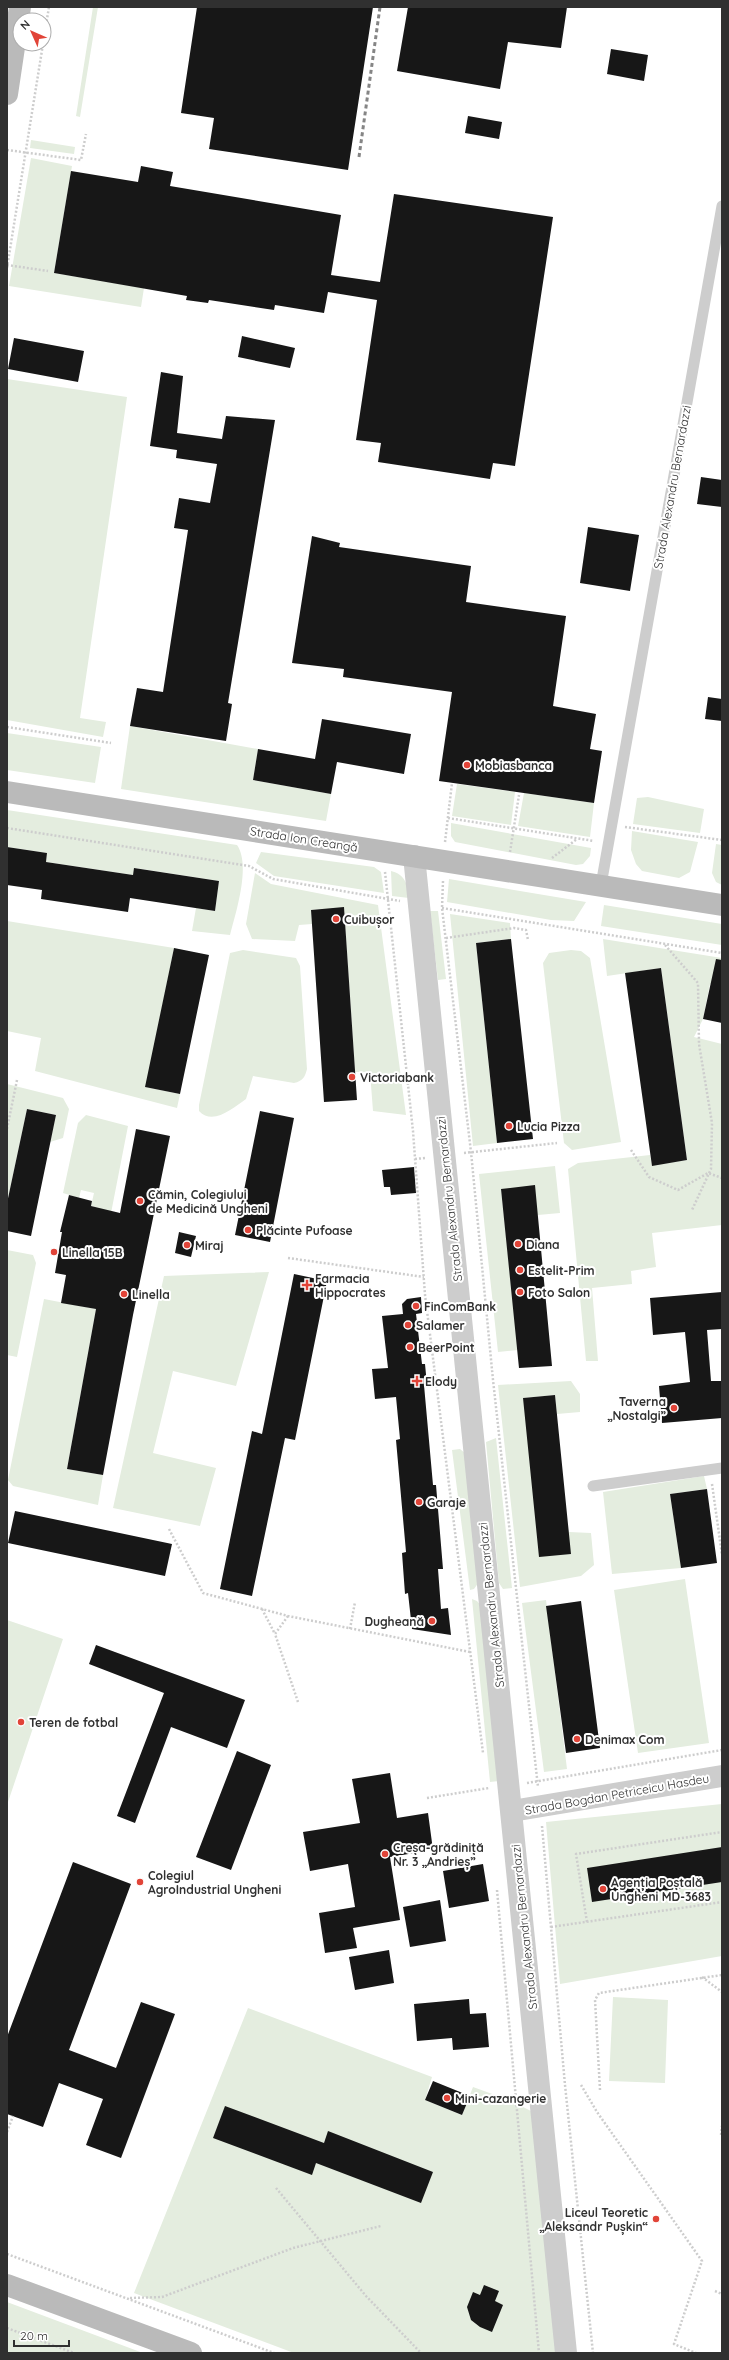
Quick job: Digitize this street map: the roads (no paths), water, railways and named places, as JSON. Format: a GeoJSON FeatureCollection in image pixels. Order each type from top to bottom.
{"type":"FeatureCollection","features":[{"type":"Feature","properties":{"kind":"street"},"geometry":{"type":"LineString","coordinates":[[7,94],[20,7]]}},
{"type":"Feature","properties":{"kind":"street","name":"Strada Ion Creangă"},"geometry":{"type":"LineString","coordinates":[[7,792],[722,905]]}},
{"type":"Feature","properties":{"kind":"street","name":"Strada Alexandru Bernardazzi"},"geometry":{"type":"LineString","coordinates":[[414,856],[510,1785],[566,2353]]}},
{"type":"Feature","properties":{"kind":"street","name":"Strada Bogdan Petriceicu Hasdeu"},"geometry":{"type":"LineString","coordinates":[[512,1811],[722,1776]]}},
{"type":"Feature","properties":{"kind":"street"},"geometry":{"type":"LineString","coordinates":[[7,2285],[191,2353]]}},
{"type":"Feature","properties":{"kind":"lane","name":"Strada Alexandru Bernardazzi"},"geometry":{"type":"LineString","coordinates":[[602,885],[722,206]]}},
{"type":"Feature","properties":{"kind":"lane"},"geometry":{"type":"LineString","coordinates":[[593,1486],[722,1468]]}},
{"type":"Feature","properties":{"kind":"railway"},"geometry":{"type":"LineString","coordinates":[[359,157],[380,7]]}},
{"type":"Feature","properties":{"kind":"place","name":"Mobiasbanca"},"geometry":{"type":"Point","coordinates":[467,765]}},
{"type":"Feature","properties":{"kind":"place","name":"Cuibușor"},"geometry":{"type":"Point","coordinates":[336,919]}},
{"type":"Feature","properties":{"kind":"place","name":"Victoriabank"},"geometry":{"type":"Point","coordinates":[352,1077]}},
{"type":"Feature","properties":{"kind":"place","name":"Lucia Pizza"},"geometry":{"type":"Point","coordinates":[509,1126]}},
{"type":"Feature","properties":{"kind":"place","name":"Cămin, Colegiului de Medicină Ungheni"},"geometry":{"type":"Point","coordinates":[140,1201]}},
{"type":"Feature","properties":{"kind":"place","name":"Plăcinte Pufoase"},"geometry":{"type":"Point","coordinates":[248,1230]}},
{"type":"Feature","properties":{"kind":"place","name":"Diana"},"geometry":{"type":"Point","coordinates":[518,1244]}},
{"type":"Feature","properties":{"kind":"place","name":"Miraj"},"geometry":{"type":"Point","coordinates":[187,1245]}},
{"type":"Feature","properties":{"kind":"place","name":"Linella 15B"},"geometry":{"type":"Point","coordinates":[54,1252]}},
{"type":"Feature","properties":{"kind":"place","name":"Estelit-Prim"},"geometry":{"type":"Point","coordinates":[520,1270]}},
{"type":"Feature","properties":{"kind":"place","name":"Farmacia Hippocrates"},"geometry":{"type":"Point","coordinates":[307,1285]}},
{"type":"Feature","properties":{"kind":"place","name":"Foto Salon"},"geometry":{"type":"Point","coordinates":[520,1292]}},
{"type":"Feature","properties":{"kind":"place","name":"Linella"},"geometry":{"type":"Point","coordinates":[124,1294]}},
{"type":"Feature","properties":{"kind":"place","name":"FinComBank"},"geometry":{"type":"Point","coordinates":[416,1306]}},
{"type":"Feature","properties":{"kind":"place","name":"Salamer"},"geometry":{"type":"Point","coordinates":[408,1325]}},
{"type":"Feature","properties":{"kind":"place","name":"BeerPoint"},"geometry":{"type":"Point","coordinates":[410,1347]}},
{"type":"Feature","properties":{"kind":"place","name":"Elody"},"geometry":{"type":"Point","coordinates":[417,1381]}},
{"type":"Feature","properties":{"kind":"place","name":"Taverna „Nostalgi”"},"geometry":{"type":"Point","coordinates":[674,1408]}},
{"type":"Feature","properties":{"kind":"place","name":"Garaje"},"geometry":{"type":"Point","coordinates":[419,1502]}},
{"type":"Feature","properties":{"kind":"place","name":"Dugheană"},"geometry":{"type":"Point","coordinates":[432,1621]}},
{"type":"Feature","properties":{"kind":"place","name":"Teren de fotbal"},"geometry":{"type":"Point","coordinates":[21,1722]}},
{"type":"Feature","properties":{"kind":"place","name":"Denimax Com"},"geometry":{"type":"Point","coordinates":[577,1739]}},
{"type":"Feature","properties":{"kind":"place","name":"Creșa-grădiniță Nr. 3 „Andrieș”"},"geometry":{"type":"Point","coordinates":[385,1854]}},
{"type":"Feature","properties":{"kind":"place","name":"Colegiul AgroIndustrial Ungheni"},"geometry":{"type":"Point","coordinates":[140,1882]}},
{"type":"Feature","properties":{"kind":"place","name":"Agenția Poștală Ungheni MD-3683"},"geometry":{"type":"Point","coordinates":[603,1889]}},
{"type":"Feature","properties":{"kind":"place","name":"Mini-cazangerie"},"geometry":{"type":"Point","coordinates":[447,2098]}},
{"type":"Feature","properties":{"kind":"place","name":"Liceul Teoretic „Aleksandr Pușkin“"},"geometry":{"type":"Point","coordinates":[656,2219]}}]}
